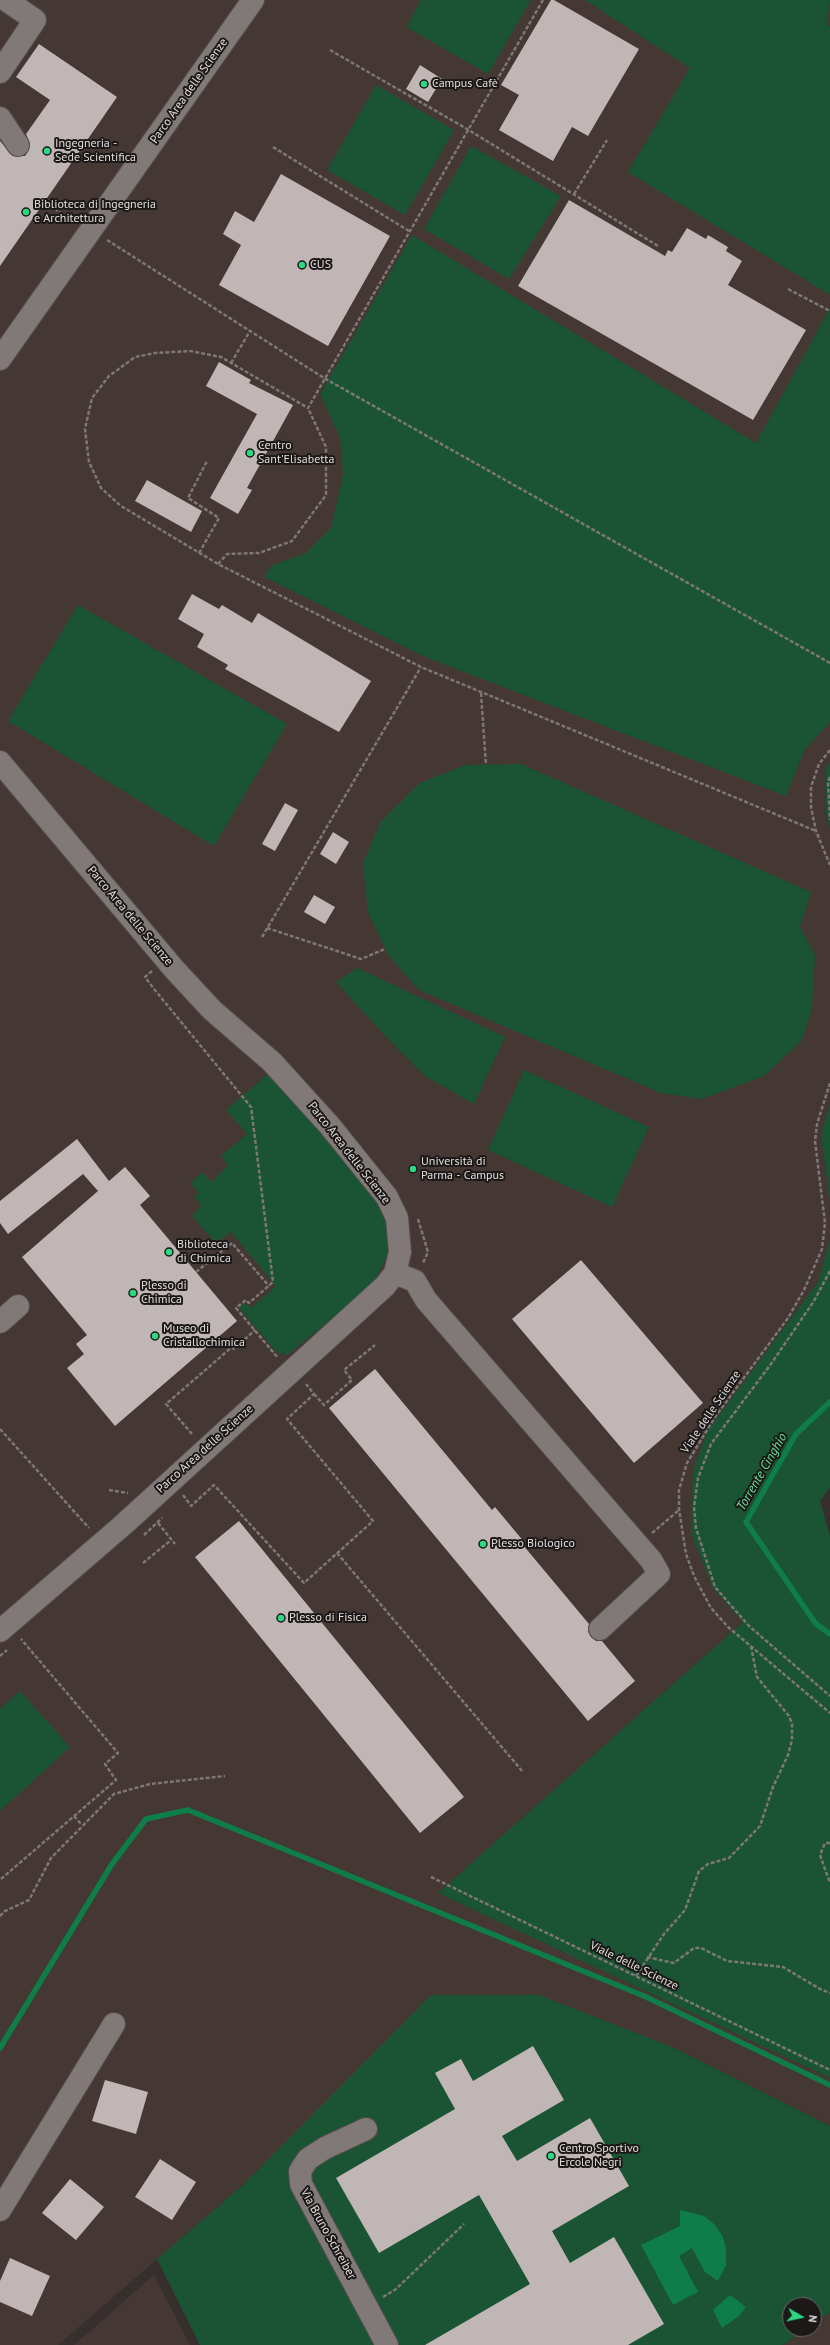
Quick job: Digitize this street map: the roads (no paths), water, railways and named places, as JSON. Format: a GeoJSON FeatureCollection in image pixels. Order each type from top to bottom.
{"type":"FeatureCollection","features":[{"type":"Feature","properties":{"kind":"street"},"geometry":{"type":"LineString","coordinates":[[0,72],[34,20],[6,0]]}},
{"type":"Feature","properties":{"kind":"street","name":"Parco Area delle Scienze"},"geometry":{"type":"LineString","coordinates":[[2,352],[94,235],[253,0]]}},
{"type":"Feature","properties":{"kind":"street"},"geometry":{"type":"LineString","coordinates":[[0,118],[18,145]]}},
{"type":"Feature","properties":{"kind":"street","name":"Parco Area delle Scienze"},"geometry":{"type":"LineString","coordinates":[[0,762],[174,969],[212,1010],[272,1062],[301,1092],[387,1197],[397,1218],[400,1234],[400,1252],[395,1273],[385,1286],[102,1543],[0,1630]]}},
{"type":"Feature","properties":{"kind":"street"},"geometry":{"type":"LineString","coordinates":[[395,1273],[415,1281],[426,1300],[651,1560],[659,1574],[600,1629]]}},
{"type":"Feature","properties":{"kind":"street"},"geometry":{"type":"LineString","coordinates":[[0,1322],[18,1306]]}},
{"type":"Feature","properties":{"kind":"street"},"geometry":{"type":"LineString","coordinates":[[0,2210],[114,2024]]}},
{"type":"Feature","properties":{"kind":"street","name":"Via Bruno Schreiber"},"geometry":{"type":"LineString","coordinates":[[366,2129],[308,2159],[300,2171],[301,2184],[387,2345]]}},
{"type":"Feature","properties":{"kind":"waterway","name":"Torrente Cinghio"},"geometry":{"type":"LineString","coordinates":[[830,1402],[796,1434],[746,1522],[816,1624],[830,1634]]}},
{"type":"Feature","properties":{"kind":"waterway"},"geometry":{"type":"LineString","coordinates":[[0,2048],[112,1864],[146,1819],[188,1810],[644,1996],[830,2085]]}},
{"type":"Feature","properties":{"kind":"place","name":"Campus Cafè"},"geometry":{"type":"Point","coordinates":[424,84]}},
{"type":"Feature","properties":{"kind":"place","name":"Ingegneria - Sede Scientifica"},"geometry":{"type":"Point","coordinates":[47,151]}},
{"type":"Feature","properties":{"kind":"place","name":"Biblioteca di Ingegneria e Architettura"},"geometry":{"type":"Point","coordinates":[26,212]}},
{"type":"Feature","properties":{"kind":"place","name":"CUS"},"geometry":{"type":"Point","coordinates":[302,265]}},
{"type":"Feature","properties":{"kind":"place","name":"Centro Sant'Elisabetta"},"geometry":{"type":"Point","coordinates":[250,453]}},
{"type":"Feature","properties":{"kind":"place","name":"Università di Parma - Campus"},"geometry":{"type":"Point","coordinates":[413,1169]}},
{"type":"Feature","properties":{"kind":"place","name":"Biblioteca di Chimica"},"geometry":{"type":"Point","coordinates":[169,1252]}},
{"type":"Feature","properties":{"kind":"place","name":"Plesso di Chimica"},"geometry":{"type":"Point","coordinates":[133,1293]}},
{"type":"Feature","properties":{"kind":"place","name":"Museo di Cristallochimica"},"geometry":{"type":"Point","coordinates":[155,1336]}},
{"type":"Feature","properties":{"kind":"place","name":"Plesso Biologico"},"geometry":{"type":"Point","coordinates":[483,1544]}},
{"type":"Feature","properties":{"kind":"place","name":"Plesso di Fisica"},"geometry":{"type":"Point","coordinates":[281,1618]}},
{"type":"Feature","properties":{"kind":"place","name":"Centro Sportivo Ercole Negri"},"geometry":{"type":"Point","coordinates":[551,2156]}}]}
